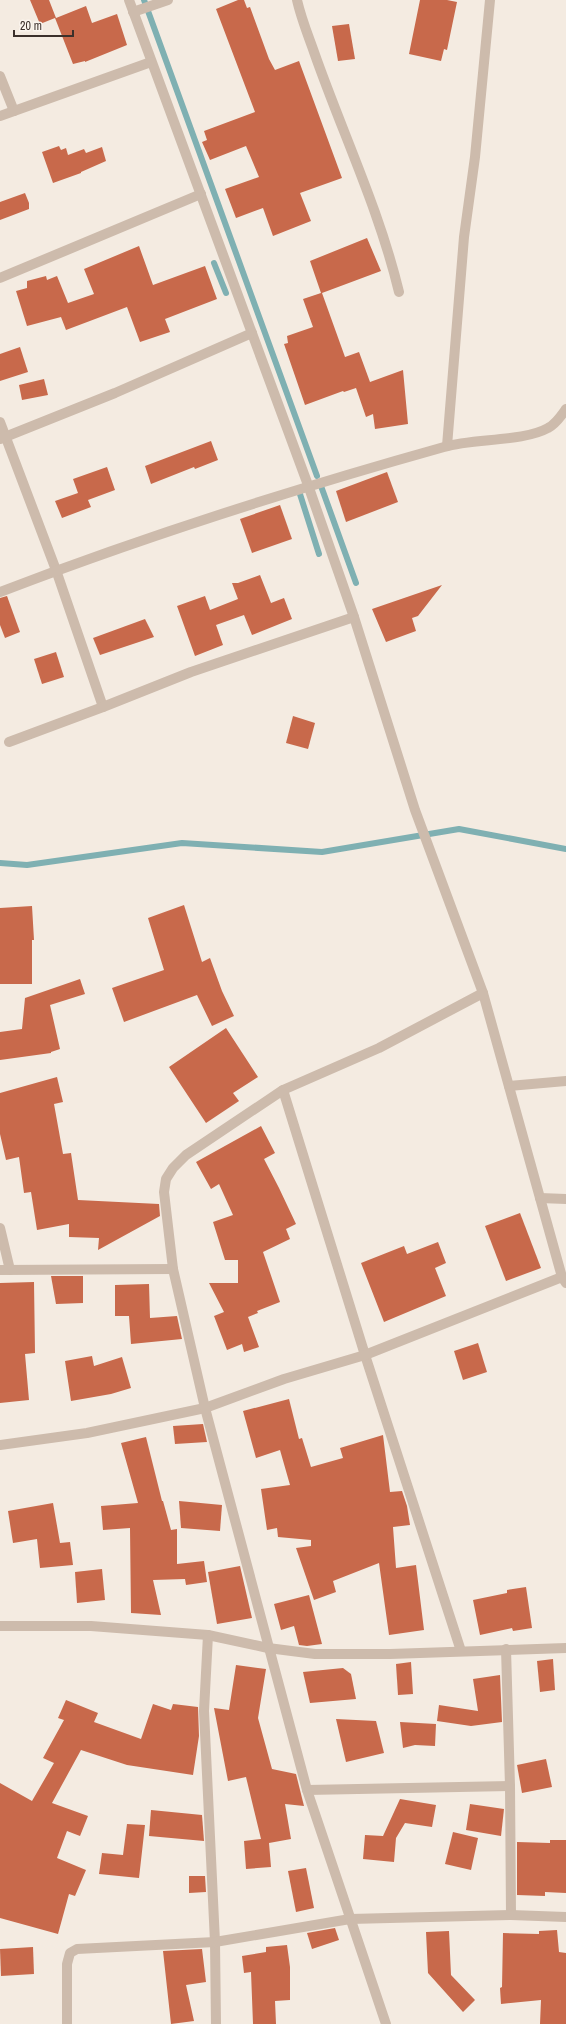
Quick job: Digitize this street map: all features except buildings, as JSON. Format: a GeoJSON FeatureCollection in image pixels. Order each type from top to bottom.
{"type":"FeatureCollection","features":[{"type":"Feature","properties":{"kind":"street"},"geometry":{"type":"LineString","coordinates":[[0,1445],[87,1433],[205,1408],[284,1379],[365,1355],[564,1280],[483,993],[415,810],[354,618],[308,485],[128,0]]}},
{"type":"Feature","properties":{"kind":"street"},"geometry":{"type":"LineString","coordinates":[[133,12],[168,0]]}},
{"type":"Feature","properties":{"kind":"street"},"geometry":{"type":"LineString","coordinates":[[297,0],[323,79],[376,214],[392,262],[399,292]]}},
{"type":"Feature","properties":{"kind":"street"},"geometry":{"type":"LineString","coordinates":[[448,446],[464,237],[478,134],[490,0]]}},
{"type":"Feature","properties":{"kind":"street"},"geometry":{"type":"LineString","coordinates":[[0,116],[151,62]]}},
{"type":"Feature","properties":{"kind":"street"},"geometry":{"type":"LineString","coordinates":[[0,76],[14,111]]}},
{"type":"Feature","properties":{"kind":"street"},"geometry":{"type":"LineString","coordinates":[[0,278],[201,194]]}},
{"type":"Feature","properties":{"kind":"street"},"geometry":{"type":"LineString","coordinates":[[3,438],[115,393],[252,332]]}},
{"type":"Feature","properties":{"kind":"street"},"geometry":{"type":"LineString","coordinates":[[0,592],[56,570],[308,485],[448,446],[533,434],[548,428],[556,422],[566,409]]}},
{"type":"Feature","properties":{"kind":"street"},"geometry":{"type":"LineString","coordinates":[[0,422],[3,438],[56,570],[103,707]]}},
{"type":"Feature","properties":{"kind":"street"},"geometry":{"type":"LineString","coordinates":[[9,742],[191,672],[354,618]]}},
{"type":"Feature","properties":{"kind":"street"},"geometry":{"type":"LineString","coordinates":[[386,2024],[307,1790],[268,1648],[205,1408],[173,1269],[164,1192],[166,1179],[172,1168],[186,1155],[283,1090],[379,1048],[483,993]]}},
{"type":"Feature","properties":{"kind":"street"},"geometry":{"type":"LineString","coordinates":[[509,1086],[566,1081]]}},
{"type":"Feature","properties":{"kind":"street"},"geometry":{"type":"LineString","coordinates":[[283,1090],[365,1355],[461,1651]]}},
{"type":"Feature","properties":{"kind":"street"},"geometry":{"type":"LineString","coordinates":[[540,1198],[566,1198]]}},
{"type":"Feature","properties":{"kind":"street"},"geometry":{"type":"LineString","coordinates":[[0,1228],[5,1270],[173,1269]]}},
{"type":"Feature","properties":{"kind":"street"},"geometry":{"type":"LineString","coordinates":[[0,1626],[91,1626],[208,1635],[268,1648],[315,1654],[390,1654],[566,1648]]}},
{"type":"Feature","properties":{"kind":"street"},"geometry":{"type":"LineString","coordinates":[[208,1635],[204,1711],[215,1942],[216,2024]]}},
{"type":"Feature","properties":{"kind":"street"},"geometry":{"type":"LineString","coordinates":[[506,1649],[510,1786],[511,1915]]}},
{"type":"Feature","properties":{"kind":"street"},"geometry":{"type":"LineString","coordinates":[[307,1790],[510,1786]]}},
{"type":"Feature","properties":{"kind":"street"},"geometry":{"type":"LineString","coordinates":[[67,2024],[67,1964],[70,1953],[77,1949],[215,1942],[350,1919],[511,1915],[566,1917]]}},
{"type":"Feature","properties":{"kind":"waterway"},"geometry":{"type":"LineString","coordinates":[[144,0],[317,476]]}},
{"type":"Feature","properties":{"kind":"waterway"},"geometry":{"type":"LineString","coordinates":[[214,263],[226,293]]}},
{"type":"Feature","properties":{"kind":"waterway"},"geometry":{"type":"LineString","coordinates":[[321,486],[356,583]]}},
{"type":"Feature","properties":{"kind":"waterway"},"geometry":{"type":"LineString","coordinates":[[299,491],[319,554]]}},
{"type":"Feature","properties":{"kind":"waterway"},"geometry":{"type":"LineString","coordinates":[[0,863],[27,865],[182,843],[322,852],[459,829],[566,849]]}}]}
